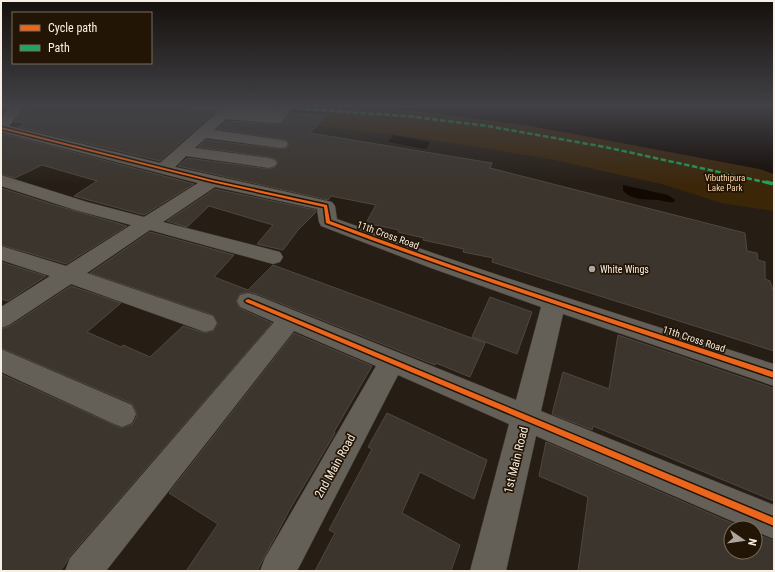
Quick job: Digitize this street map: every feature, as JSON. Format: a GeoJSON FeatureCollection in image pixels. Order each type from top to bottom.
{"type":"FeatureCollection","features":[{"type":"Feature","properties":{"kind":"street","name":"11th Cross Road"},"geometry":{"type":"LineString","coordinates":[[20,133],[212,181],[326,206],[328,222],[366,236],[373,233],[386,231],[414,240],[478,266],[478,277],[774,375]]}},
{"type":"Feature","properties":{"kind":"street"},"geometry":{"type":"LineString","coordinates":[[164,168],[202,133],[282,138],[269,133]]}},
{"type":"Feature","properties":{"kind":"street"},"geometry":{"type":"LineString","coordinates":[[183,151],[269,163]]}},
{"type":"Feature","properties":{"kind":"street"},"geometry":{"type":"LineString","coordinates":[[1,180],[81,206],[273,257]]}},
{"type":"Feature","properties":{"kind":"street"},"geometry":{"type":"LineString","coordinates":[[1,319],[212,181]]}},
{"type":"Feature","properties":{"kind":"street"},"geometry":{"type":"LineString","coordinates":[[1,253],[205,323]]}},
{"type":"Feature","properties":{"kind":"street"},"geometry":{"type":"LineString","coordinates":[[248,301],[774,522]]}},
{"type":"Feature","properties":{"kind":"street","name":"1st Main Road"},"geometry":{"type":"LineString","coordinates":[[488,571],[554,302]]}},
{"type":"Feature","properties":{"kind":"street"},"geometry":{"type":"LineString","coordinates":[[84,571],[291,318]]}},
{"type":"Feature","properties":{"kind":"street"},"geometry":{"type":"LineString","coordinates":[[1,360],[122,414]]}},
{"type":"Feature","properties":{"kind":"street","name":"2nd Main Road"},"geometry":{"type":"LineString","coordinates":[[278,571],[392,361]]}},
{"type":"Feature","properties":{"kind":"green space","name":"Vibuthipura Lake Park"},"geometry":{"type":"Polygon","coordinates":[[[378,133],[568,133],[760,169],[774,174],[774,211],[721,203],[665,185],[550,159],[415,137],[378,133]]]}},
{"type":"Feature","properties":{"kind":"shaded area"},"geometry":{"type":"Polygon","coordinates":[[[567,133],[774,133],[774,174],[760,169],[567,133]]]}},
{"type":"Feature","properties":{"kind":"shaded area"},"geometry":{"type":"Polygon","coordinates":[[[393,135],[430,142],[426,149],[388,142],[393,135]]]}},
{"type":"Feature","properties":{"kind":"shaded area"},"geometry":{"type":"Polygon","coordinates":[[[623,185],[668,195],[675,200],[674,202],[670,202],[636,198],[623,191],[623,185]]]}},
{"type":"Feature","properties":{"kind":"building"},"geometry":{"type":"Polygon","coordinates":[[[43,133],[192,133],[160,161],[43,133]]]}},
{"type":"Feature","properties":{"kind":"building"},"geometry":{"type":"Polygon","coordinates":[[[240,133],[310,133],[492,163],[490,168],[745,233],[747,251],[757,253],[758,260],[765,262],[765,279],[770,281],[774,293],[774,351],[492,262],[493,258],[463,252],[464,249],[423,240],[424,238],[398,232],[399,230],[366,223],[376,205],[331,196],[328,200],[178,166],[187,158],[269,169],[275,167],[278,162],[275,159],[198,147],[206,140],[281,149],[286,148],[289,145],[286,140],[240,133]]]}},
{"type":"Feature","properties":{"kind":"building"},"geometry":{"type":"Polygon","coordinates":[[[4,134],[194,184],[144,215],[74,196],[97,181],[42,165],[15,178],[1,174],[1,136],[4,134]]]}},
{"type":"Feature","properties":{"kind":"building"},"geometry":{"type":"Polygon","coordinates":[[[1,188],[127,226],[66,264],[1,245],[1,188]]]}},
{"type":"Feature","properties":{"kind":"building"},"geometry":{"type":"Polygon","coordinates":[[[215,189],[316,210],[316,212],[298,230],[283,250],[257,244],[273,225],[209,206],[187,227],[167,221],[215,189]]]}},
{"type":"Feature","properties":{"kind":"building"},"geometry":{"type":"Polygon","coordinates":[[[150,232],[234,255],[214,277],[248,290],[273,265],[485,343],[470,377],[436,363],[435,365],[257,294],[248,292],[240,294],[236,300],[239,308],[272,323],[69,557],[60,571],[1,571],[1,374],[121,428],[133,424],[137,415],[133,404],[1,348],[1,329],[10,326],[71,286],[121,303],[87,332],[121,347],[123,345],[150,357],[183,326],[205,333],[213,331],[218,324],[213,315],[90,273],[150,232]]]}},
{"type":"Feature","properties":{"kind":"building"},"geometry":{"type":"Polygon","coordinates":[[[1,262],[46,276],[8,301],[1,299],[1,262]]]}},
{"type":"Feature","properties":{"kind":"building"},"geometry":{"type":"Polygon","coordinates":[[[490,297],[532,312],[517,354],[472,337],[490,297]]]}},
{"type":"Feature","properties":{"kind":"building"},"geometry":{"type":"Polygon","coordinates":[[[294,333],[372,366],[334,432],[335,433],[290,509],[257,571],[186,571],[218,524],[169,493],[294,333]]]}},
{"type":"Feature","properties":{"kind":"building"},"geometry":{"type":"Polygon","coordinates":[[[618,335],[773,388],[774,501],[593,426],[592,430],[552,414],[563,372],[609,389],[618,335]]]}},
{"type":"Feature","properties":{"kind":"building"},"geometry":{"type":"Polygon","coordinates":[[[387,413],[487,460],[474,499],[420,472],[402,513],[460,545],[451,571],[315,571],[335,533],[329,530],[372,449],[368,447],[387,413]]]}},
{"type":"Feature","properties":{"kind":"building"},"geometry":{"type":"Polygon","coordinates":[[[546,442],[725,520],[723,520],[723,560],[763,560],[763,536],[774,541],[774,571],[578,571],[588,497],[539,476],[546,442]]]}},
{"type":"Feature","properties":{"kind":"marked path"},"geometry":{"type":"LineString","coordinates":[[524,133],[644,155],[774,184]]}},
{"type":"Feature","properties":{"kind":"cycle path"},"geometry":{"type":"LineString","coordinates":[[20,133],[212,181],[326,206],[328,222],[383,243],[550,301],[774,375]]}},
{"type":"Feature","properties":{"kind":"cycle path"},"geometry":{"type":"LineString","coordinates":[[248,301],[774,522]]}},
{"type":"Feature","properties":{"kind":"place","name":"White Wings"},"geometry":{"type":"Point","coordinates":[592,269]}}]}
